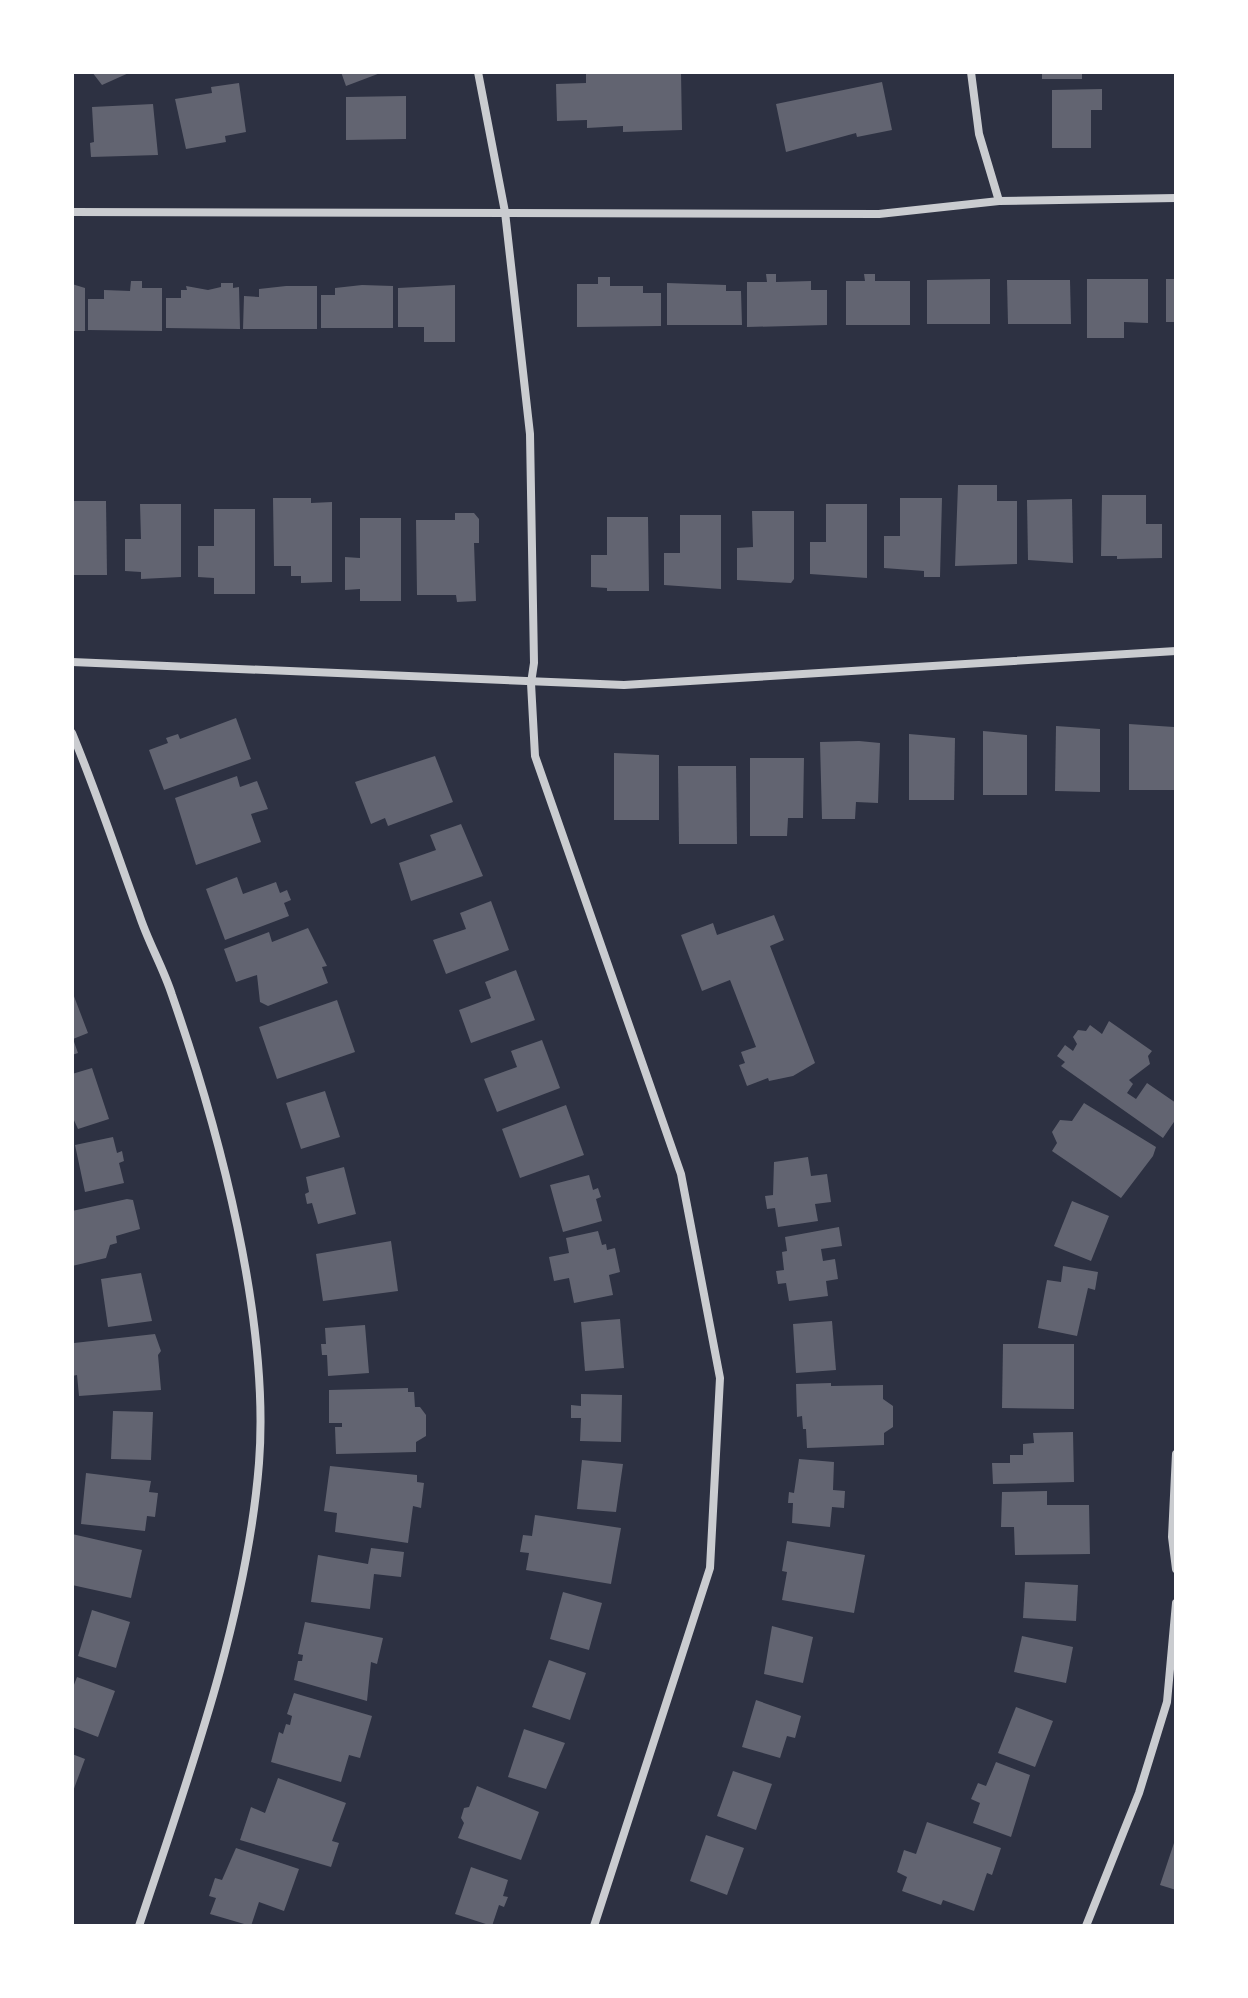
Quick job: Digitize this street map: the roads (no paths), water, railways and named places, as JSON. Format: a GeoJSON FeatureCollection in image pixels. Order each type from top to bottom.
{"type":"FeatureCollection","features":[{"type":"Feature","properties":{"kind":"street"},"geometry":{"type":"LineString","coordinates":[[478,72],[505,212],[530,434],[534,663],[531,683],[535,756],[681,1174],[720,1378],[710,1568],[594,1926]]}},
{"type":"Feature","properties":{"kind":"street"},"geometry":{"type":"LineString","coordinates":[[971,72],[979,134],[999,201]]}},
{"type":"Feature","properties":{"kind":"street"},"geometry":{"type":"LineString","coordinates":[[72,212],[879,214],[999,201],[1176,198]]}},
{"type":"Feature","properties":{"kind":"street"},"geometry":{"type":"LineString","coordinates":[[72,662],[624,685],[808,676],[973,661],[1176,651]]}},
{"type":"Feature","properties":{"kind":"street"},"geometry":{"type":"LineString","coordinates":[[72,733],[140,918],[172,993],[208,1105],[249,1299],[261,1408],[253,1516],[232,1615],[189,1773],[139,1926]]}},
{"type":"Feature","properties":{"kind":"street"},"geometry":{"type":"LineString","coordinates":[[1176,1454],[1172,1537],[1176,1569]]}},
{"type":"Feature","properties":{"kind":"street"},"geometry":{"type":"LineString","coordinates":[[1086,1926],[1139,1793],[1167,1702],[1176,1603]]}}]}
